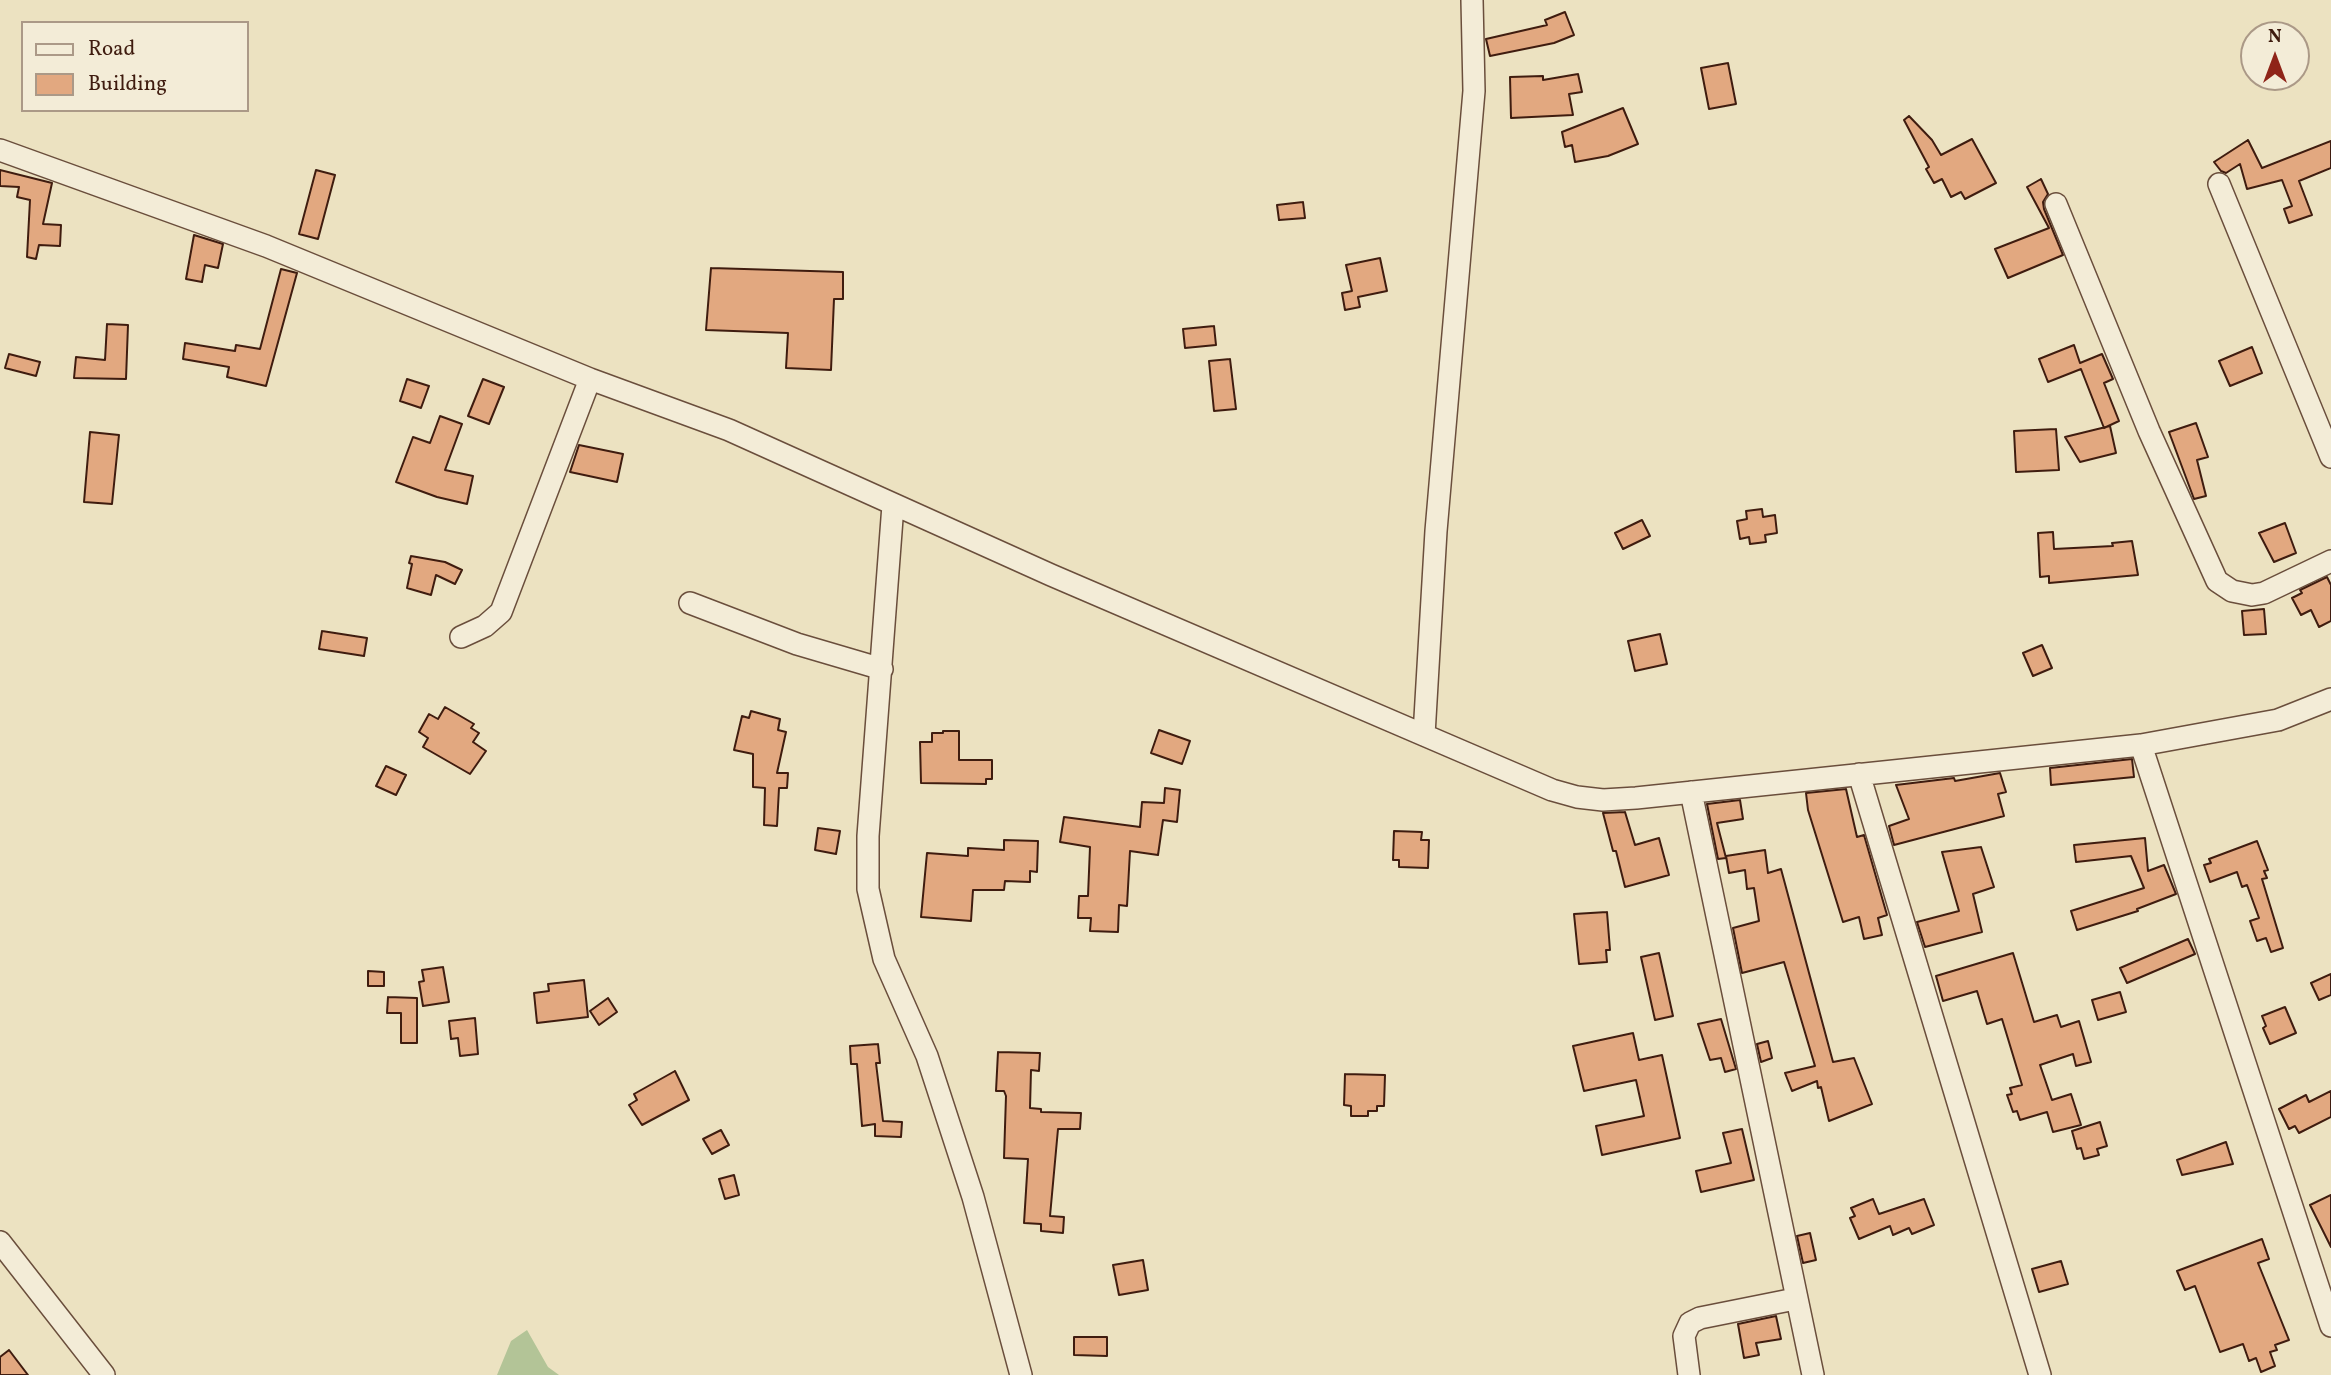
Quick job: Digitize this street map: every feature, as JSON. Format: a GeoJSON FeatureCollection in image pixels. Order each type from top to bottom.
{"type":"FeatureCollection","features":[{"type":"Feature","properties":{"kind":"street"},"geometry":{"type":"LineString","coordinates":[[1424,735],[1436,531],[1474,90],[1472,0]]}},
{"type":"Feature","properties":{"kind":"street"},"geometry":{"type":"LineString","coordinates":[[0,150],[266,246],[590,379],[729,430],[893,505],[1424,735],[1552,790],[1577,797],[1603,800],[2141,746],[2278,720],[2331,699]]}},
{"type":"Feature","properties":{"kind":"street"},"geometry":{"type":"LineString","coordinates":[[2219,184],[2331,457]]}},
{"type":"Feature","properties":{"kind":"street"},"geometry":{"type":"LineString","coordinates":[[2056,204],[2149,431],[2217,581],[2232,591],[2252,595],[2264,593],[2331,561]]}},
{"type":"Feature","properties":{"kind":"street"},"geometry":{"type":"LineString","coordinates":[[461,637],[485,626],[501,612],[590,379]]}},
{"type":"Feature","properties":{"kind":"street"},"geometry":{"type":"LineString","coordinates":[[893,505],[868,836],[868,888],[884,959],[927,1056],[973,1197],[1021,1375]]}},
{"type":"Feature","properties":{"kind":"street"},"geometry":{"type":"LineString","coordinates":[[690,603],[797,644],[882,668]]}},
{"type":"Feature","properties":{"kind":"street"},"geometry":{"type":"LineString","coordinates":[[2141,746],[2331,1326]]}},
{"type":"Feature","properties":{"kind":"street"},"geometry":{"type":"LineString","coordinates":[[1859,774],[2040,1375]]}},
{"type":"Feature","properties":{"kind":"street"},"geometry":{"type":"LineString","coordinates":[[1691,792],[1813,1375]]}},
{"type":"Feature","properties":{"kind":"street"},"geometry":{"type":"LineString","coordinates":[[0,1242],[104,1375]]}},
{"type":"Feature","properties":{"kind":"street"},"geometry":{"type":"LineString","coordinates":[[1689,1375],[1684,1336],[1690,1323],[1700,1318],[1796,1299]]}},
{"type":"Feature","properties":{"kind":"green space"},"geometry":{"type":"Polygon","coordinates":[[[527,1330],[548,1367],[559,1375],[497,1375],[511,1341],[527,1330]]]}},
{"type":"Feature","properties":{"kind":"building"},"geometry":{"type":"Polygon","coordinates":[[[1565,12],[1574,35],[1554,43],[1490,56],[1486,39],[1547,25],[1545,20],[1565,12]]]}},
{"type":"Feature","properties":{"kind":"building"},"geometry":{"type":"Polygon","coordinates":[[[1728,63],[1736,104],[1709,109],[1701,68],[1728,63]]]}},
{"type":"Feature","properties":{"kind":"building"},"geometry":{"type":"Polygon","coordinates":[[[1578,74],[1582,92],[1569,94],[1573,115],[1511,118],[1510,77],[1543,76],[1543,80],[1578,74]]]}},
{"type":"Feature","properties":{"kind":"building"},"geometry":{"type":"Polygon","coordinates":[[[1623,108],[1638,144],[1608,156],[1575,162],[1572,145],[1565,147],[1562,132],[1623,108]]]}},
{"type":"Feature","properties":{"kind":"building"},"geometry":{"type":"Polygon","coordinates":[[[1909,116],[1932,140],[1941,155],[1972,139],[1996,183],[1965,199],[1961,192],[1951,197],[1942,179],[1934,183],[1926,169],[1929,167],[1904,120],[1909,116]]]}},
{"type":"Feature","properties":{"kind":"building"},"geometry":{"type":"Polygon","coordinates":[[[2248,140],[2262,168],[2331,141],[2331,168],[2299,181],[2312,215],[2289,223],[2284,209],[2292,206],[2282,180],[2247,189],[2240,164],[2226,173],[2221,171],[2214,162],[2248,140]]]}},
{"type":"Feature","properties":{"kind":"building"},"geometry":{"type":"Polygon","coordinates":[[[0,170],[52,183],[43,224],[61,225],[60,246],[39,245],[36,259],[27,257],[30,200],[17,197],[19,187],[0,186],[0,170]]]}},
{"type":"Feature","properties":{"kind":"building"},"geometry":{"type":"Polygon","coordinates":[[[316,170],[335,175],[318,239],[299,234],[316,170]]]}},
{"type":"Feature","properties":{"kind":"building"},"geometry":{"type":"Polygon","coordinates":[[[2041,179],[2048,194],[2043,202],[2044,209],[2063,255],[2008,278],[1995,249],[2049,228],[2027,187],[2041,179]]]}},
{"type":"Feature","properties":{"kind":"building"},"geometry":{"type":"Polygon","coordinates":[[[1303,202],[1305,218],[1279,220],[1277,205],[1303,202]]]}},
{"type":"Feature","properties":{"kind":"building"},"geometry":{"type":"Polygon","coordinates":[[[194,235],[223,244],[218,268],[205,265],[202,282],[186,279],[194,235]]]}},
{"type":"Feature","properties":{"kind":"building"},"geometry":{"type":"Polygon","coordinates":[[[1380,258],[1387,291],[1358,297],[1360,307],[1345,310],[1342,293],[1352,291],[1346,265],[1380,258]]]}},
{"type":"Feature","properties":{"kind":"building"},"geometry":{"type":"Polygon","coordinates":[[[711,268],[843,272],[843,299],[834,299],[831,370],[786,368],[788,333],[706,330],[711,268]]]}},
{"type":"Feature","properties":{"kind":"building"},"geometry":{"type":"Polygon","coordinates":[[[281,269],[297,273],[266,386],[227,377],[229,367],[183,359],[185,343],[235,351],[236,345],[260,349],[281,269]]]}},
{"type":"Feature","properties":{"kind":"building"},"geometry":{"type":"Polygon","coordinates":[[[107,324],[128,325],[126,379],[74,378],[76,357],[105,360],[107,324]]]}},
{"type":"Feature","properties":{"kind":"building"},"geometry":{"type":"Polygon","coordinates":[[[1214,326],[1216,345],[1185,348],[1183,329],[1214,326]]]}},
{"type":"Feature","properties":{"kind":"building"},"geometry":{"type":"Polygon","coordinates":[[[2074,345],[2080,363],[2102,354],[2113,379],[2104,383],[2119,421],[2104,428],[2081,369],[2048,382],[2039,359],[2074,345]]]}},
{"type":"Feature","properties":{"kind":"building"},"geometry":{"type":"Polygon","coordinates":[[[2252,347],[2262,373],[2230,386],[2219,361],[2252,347]]]}},
{"type":"Feature","properties":{"kind":"building"},"geometry":{"type":"Polygon","coordinates":[[[9,354],[40,362],[36,376],[5,368],[9,354]]]}},
{"type":"Feature","properties":{"kind":"building"},"geometry":{"type":"Polygon","coordinates":[[[1230,359],[1236,409],[1214,411],[1209,361],[1230,359]]]}},
{"type":"Feature","properties":{"kind":"building"},"geometry":{"type":"Polygon","coordinates":[[[407,379],[429,386],[421,408],[400,401],[407,379]]]}},
{"type":"Feature","properties":{"kind":"building"},"geometry":{"type":"Polygon","coordinates":[[[483,379],[504,387],[489,424],[468,416],[483,379]]]}},
{"type":"Feature","properties":{"kind":"building"},"geometry":{"type":"Polygon","coordinates":[[[440,416],[462,424],[445,470],[473,476],[467,504],[437,497],[396,482],[413,437],[430,443],[440,416]]]}},
{"type":"Feature","properties":{"kind":"building"},"geometry":{"type":"Polygon","coordinates":[[[2196,423],[2208,457],[2197,460],[2206,496],[2194,499],[2169,432],[2196,423]]]}},
{"type":"Feature","properties":{"kind":"building"},"geometry":{"type":"Polygon","coordinates":[[[2110,426],[2116,453],[2080,462],[2065,437],[2110,426]]]}},
{"type":"Feature","properties":{"kind":"building"},"geometry":{"type":"Polygon","coordinates":[[[2056,429],[2059,470],[2016,472],[2014,431],[2056,429]]]}},
{"type":"Feature","properties":{"kind":"building"},"geometry":{"type":"Polygon","coordinates":[[[90,432],[119,435],[112,504],[84,502],[90,432]]]}},
{"type":"Feature","properties":{"kind":"building"},"geometry":{"type":"Polygon","coordinates":[[[579,445],[623,454],[617,482],[570,472],[579,445]]]}},
{"type":"Feature","properties":{"kind":"building"},"geometry":{"type":"Polygon","coordinates":[[[1762,509],[1763,517],[1775,515],[1777,533],[1765,535],[1766,542],[1750,544],[1749,537],[1740,539],[1737,521],[1747,519],[1746,511],[1762,509]]]}},
{"type":"Feature","properties":{"kind":"building"},"geometry":{"type":"Polygon","coordinates":[[[1642,520],[1650,536],[1623,549],[1615,533],[1642,520]]]}},
{"type":"Feature","properties":{"kind":"building"},"geometry":{"type":"Polygon","coordinates":[[[2285,523],[2296,553],[2274,562],[2259,533],[2285,523]]]}},
{"type":"Feature","properties":{"kind":"building"},"geometry":{"type":"Polygon","coordinates":[[[2053,532],[2054,549],[2113,546],[2112,543],[2132,541],[2138,575],[2049,583],[2049,576],[2040,577],[2038,533],[2053,532]]]}},
{"type":"Feature","properties":{"kind":"building"},"geometry":{"type":"Polygon","coordinates":[[[411,556],[445,562],[462,570],[455,584],[436,575],[431,595],[407,588],[411,556]]]}},
{"type":"Feature","properties":{"kind":"building"},"geometry":{"type":"Polygon","coordinates":[[[2327,577],[2331,585],[2331,621],[2319,627],[2311,610],[2301,615],[2292,598],[2302,593],[2300,590],[2327,577]]]}},
{"type":"Feature","properties":{"kind":"building"},"geometry":{"type":"Polygon","coordinates":[[[2264,609],[2266,634],[2244,635],[2242,611],[2264,609]]]}},
{"type":"Feature","properties":{"kind":"building"},"geometry":{"type":"Polygon","coordinates":[[[322,631],[367,638],[364,656],[319,649],[322,631]]]}},
{"type":"Feature","properties":{"kind":"building"},"geometry":{"type":"Polygon","coordinates":[[[1660,634],[1667,664],[1635,671],[1628,641],[1660,634]]]}},
{"type":"Feature","properties":{"kind":"building"},"geometry":{"type":"Polygon","coordinates":[[[2042,645],[2052,668],[2033,676],[2023,653],[2042,645]]]}},
{"type":"Feature","properties":{"kind":"building"},"geometry":{"type":"Polygon","coordinates":[[[445,707],[474,724],[471,728],[479,733],[473,742],[486,751],[470,774],[423,747],[428,738],[419,732],[429,714],[438,719],[445,707]]]}},
{"type":"Feature","properties":{"kind":"building"},"geometry":{"type":"Polygon","coordinates":[[[751,711],[780,719],[778,730],[786,732],[777,773],[788,773],[787,788],[779,788],[777,826],[764,825],[765,788],[753,787],[753,754],[734,750],[742,716],[749,718],[751,711]]]}},
{"type":"Feature","properties":{"kind":"building"},"geometry":{"type":"Polygon","coordinates":[[[1159,730],[1190,741],[1182,764],[1151,753],[1159,730]]]}},
{"type":"Feature","properties":{"kind":"building"},"geometry":{"type":"Polygon","coordinates":[[[959,731],[959,760],[992,760],[992,779],[986,779],[986,784],[921,783],[920,742],[932,742],[932,733],[959,731]]]}},
{"type":"Feature","properties":{"kind":"building"},"geometry":{"type":"Polygon","coordinates":[[[2132,759],[2134,777],[2051,785],[2050,768],[2132,759]]]}},
{"type":"Feature","properties":{"kind":"building"},"geometry":{"type":"Polygon","coordinates":[[[386,766],[406,775],[396,795],[376,786],[386,766]]]}},
{"type":"Feature","properties":{"kind":"building"},"geometry":{"type":"Polygon","coordinates":[[[2000,773],[2006,792],[1998,794],[2004,816],[1894,845],[1889,826],[1909,819],[1896,785],[1954,778],[1955,781],[2000,773]]]}},
{"type":"Feature","properties":{"kind":"building"},"geometry":{"type":"Polygon","coordinates":[[[1165,788],[1180,790],[1177,822],[1163,820],[1158,855],[1130,851],[1127,906],[1119,905],[1118,932],[1090,931],[1091,918],[1078,918],[1079,896],[1088,896],[1090,847],[1060,842],[1064,817],[1140,827],[1142,802],[1164,803],[1165,788]]]}},
{"type":"Feature","properties":{"kind":"building"},"geometry":{"type":"Polygon","coordinates":[[[1846,789],[1857,837],[1864,835],[1887,915],[1878,918],[1882,935],[1864,939],[1859,917],[1843,922],[1808,810],[1806,793],[1846,789]]]}},
{"type":"Feature","properties":{"kind":"building"},"geometry":{"type":"Polygon","coordinates":[[[1740,800],[1743,819],[1717,823],[1726,858],[1718,859],[1707,804],[1740,800]]]}},
{"type":"Feature","properties":{"kind":"building"},"geometry":{"type":"Polygon","coordinates":[[[1625,812],[1635,845],[1659,838],[1669,875],[1625,887],[1603,813],[1625,812]]]}},
{"type":"Feature","properties":{"kind":"building"},"geometry":{"type":"Polygon","coordinates":[[[818,828],[840,831],[836,854],[815,850],[818,828]]]}},
{"type":"Feature","properties":{"kind":"building"},"geometry":{"type":"Polygon","coordinates":[[[1394,831],[1422,832],[1421,840],[1429,840],[1428,868],[1399,867],[1399,860],[1393,860],[1394,831]]]}},
{"type":"Feature","properties":{"kind":"building"},"geometry":{"type":"Polygon","coordinates":[[[2145,838],[2148,871],[2164,865],[2176,894],[2137,909],[2138,911],[2077,930],[2071,911],[2144,888],[2131,856],[2076,862],[2074,845],[2145,838]]]}},
{"type":"Feature","properties":{"kind":"building"},"geometry":{"type":"Polygon","coordinates":[[[1004,840],[1038,841],[1037,872],[1030,871],[1030,882],[1005,881],[1004,890],[973,890],[971,921],[921,917],[927,853],[968,856],[968,848],[1004,850],[1004,840]]]}},
{"type":"Feature","properties":{"kind":"building"},"geometry":{"type":"Polygon","coordinates":[[[2257,841],[2268,870],[2264,871],[2267,878],[2262,879],[2283,948],[2271,952],[2266,938],[2257,941],[2250,921],[2259,918],[2247,885],[2242,887],[2237,872],[2210,882],[2204,865],[2211,863],[2209,859],[2257,841]]]}},
{"type":"Feature","properties":{"kind":"building"},"geometry":{"type":"Polygon","coordinates":[[[1981,847],[1994,887],[1973,894],[1982,932],[1925,947],[1917,922],[1959,911],[1942,852],[1981,847]]]}},
{"type":"Feature","properties":{"kind":"building"},"geometry":{"type":"Polygon","coordinates":[[[1765,850],[1768,873],[1781,869],[1833,1062],[1854,1058],[1872,1104],[1829,1121],[1821,1087],[1818,1088],[1817,1081],[1792,1091],[1785,1073],[1815,1066],[1784,962],[1742,973],[1733,928],[1759,921],[1754,888],[1747,889],[1745,870],[1729,873],[1726,856],[1765,850]]]}},
{"type":"Feature","properties":{"kind":"building"},"geometry":{"type":"Polygon","coordinates":[[[1607,912],[1610,950],[1606,950],[1607,962],[1579,964],[1574,914],[1607,912]]]}},
{"type":"Feature","properties":{"kind":"building"},"geometry":{"type":"Polygon","coordinates":[[[2188,939],[2195,954],[2127,983],[2120,968],[2188,939]]]}},
{"type":"Feature","properties":{"kind":"building"},"geometry":{"type":"Polygon","coordinates":[[[1659,953],[1673,1016],[1655,1020],[1641,957],[1659,953]]]}},
{"type":"Feature","properties":{"kind":"building"},"geometry":{"type":"Polygon","coordinates":[[[2013,953],[2034,1022],[2057,1015],[2061,1027],[2079,1021],[2091,1062],[2076,1066],[2073,1054],[2040,1065],[2052,1100],[2071,1094],[2081,1125],[2053,1132],[2047,1112],[2020,1120],[2017,1111],[2013,1112],[2007,1095],[2012,1094],[2010,1088],[2022,1085],[2002,1019],[1987,1024],[1977,991],[1943,1001],[1936,976],[2013,953]]]}},
{"type":"Feature","properties":{"kind":"building"},"geometry":{"type":"Polygon","coordinates":[[[443,967],[449,1002],[423,1006],[419,982],[424,981],[422,970],[443,967]]]}},
{"type":"Feature","properties":{"kind":"building"},"geometry":{"type":"Polygon","coordinates":[[[368,971],[384,972],[384,986],[368,986],[368,971]]]}},
{"type":"Feature","properties":{"kind":"building"},"geometry":{"type":"Polygon","coordinates":[[[2331,974],[2331,995],[2319,1000],[2311,983],[2331,974]]]}},
{"type":"Feature","properties":{"kind":"building"},"geometry":{"type":"Polygon","coordinates":[[[584,980],[588,1017],[537,1023],[534,993],[549,991],[548,984],[584,980]]]}},
{"type":"Feature","properties":{"kind":"building"},"geometry":{"type":"Polygon","coordinates":[[[2120,992],[2126,1012],[2098,1020],[2092,1000],[2120,992]]]}},
{"type":"Feature","properties":{"kind":"building"},"geometry":{"type":"Polygon","coordinates":[[[388,997],[417,998],[417,1043],[401,1043],[401,1013],[387,1013],[388,997]]]}},
{"type":"Feature","properties":{"kind":"building"},"geometry":{"type":"Polygon","coordinates":[[[608,998],[617,1012],[599,1025],[590,1011],[608,998]]]}},
{"type":"Feature","properties":{"kind":"building"},"geometry":{"type":"Polygon","coordinates":[[[2285,1007],[2296,1033],[2270,1044],[2263,1028],[2266,1026],[2262,1016],[2285,1007]]]}},
{"type":"Feature","properties":{"kind":"building"},"geometry":{"type":"Polygon","coordinates":[[[475,1018],[478,1054],[460,1056],[458,1038],[451,1039],[449,1021],[475,1018]]]}},
{"type":"Feature","properties":{"kind":"building"},"geometry":{"type":"Polygon","coordinates":[[[1721,1019],[1736,1069],[1725,1072],[1721,1058],[1710,1060],[1698,1024],[1721,1019]]]}},
{"type":"Feature","properties":{"kind":"building"},"geometry":{"type":"Polygon","coordinates":[[[1633,1033],[1639,1060],[1662,1055],[1680,1138],[1602,1155],[1596,1126],[1644,1116],[1636,1080],[1584,1091],[1573,1046],[1633,1033]]]}},
{"type":"Feature","properties":{"kind":"building"},"geometry":{"type":"Polygon","coordinates":[[[1768,1041],[1772,1058],[1761,1062],[1757,1044],[1768,1041]]]}},
{"type":"Feature","properties":{"kind":"building"},"geometry":{"type":"Polygon","coordinates":[[[878,1044],[880,1063],[876,1063],[883,1121],[902,1122],[901,1137],[875,1136],[875,1124],[862,1126],[857,1064],[851,1064],[850,1046],[878,1044]]]}},
{"type":"Feature","properties":{"kind":"building"},"geometry":{"type":"Polygon","coordinates":[[[998,1052],[1040,1053],[1039,1071],[1031,1070],[1030,1108],[1041,1109],[1041,1112],[1081,1113],[1080,1129],[1058,1129],[1050,1216],[1064,1217],[1063,1233],[1041,1231],[1041,1224],[1024,1223],[1028,1159],[1004,1158],[1006,1096],[1004,1091],[996,1091],[998,1052]]]}},
{"type":"Feature","properties":{"kind":"building"},"geometry":{"type":"Polygon","coordinates":[[[675,1071],[689,1100],[642,1125],[629,1105],[637,1100],[634,1094],[675,1071]]]}},
{"type":"Feature","properties":{"kind":"building"},"geometry":{"type":"Polygon","coordinates":[[[1345,1074],[1385,1075],[1384,1106],[1377,1106],[1377,1111],[1368,1111],[1368,1116],[1351,1116],[1351,1106],[1344,1105],[1345,1074]]]}},
{"type":"Feature","properties":{"kind":"building"},"geometry":{"type":"Polygon","coordinates":[[[2331,1091],[2331,1117],[2299,1133],[2295,1126],[2289,1129],[2279,1109],[2306,1095],[2309,1102],[2331,1091]]]}},
{"type":"Feature","properties":{"kind":"building"},"geometry":{"type":"Polygon","coordinates":[[[2100,1122],[2107,1146],[2097,1149],[2099,1155],[2084,1159],[2081,1148],[2077,1149],[2072,1131],[2100,1122]]]}},
{"type":"Feature","properties":{"kind":"building"},"geometry":{"type":"Polygon","coordinates":[[[1742,1129],[1754,1180],[1701,1192],[1696,1171],[1731,1163],[1723,1133],[1742,1129]]]}},
{"type":"Feature","properties":{"kind":"building"},"geometry":{"type":"Polygon","coordinates":[[[721,1130],[729,1145],[712,1154],[703,1139],[721,1130]]]}},
{"type":"Feature","properties":{"kind":"building"},"geometry":{"type":"Polygon","coordinates":[[[2226,1142],[2233,1164],[2182,1175],[2177,1160],[2226,1142]]]}},
{"type":"Feature","properties":{"kind":"building"},"geometry":{"type":"Polygon","coordinates":[[[734,1175],[739,1195],[725,1199],[719,1179],[734,1175]]]}},
{"type":"Feature","properties":{"kind":"building"},"geometry":{"type":"Polygon","coordinates":[[[2331,1195],[2331,1247],[2310,1205],[2331,1195]]]}},
{"type":"Feature","properties":{"kind":"building"},"geometry":{"type":"Polygon","coordinates":[[[1873,1199],[1879,1214],[1924,1199],[1934,1225],[1912,1234],[1909,1228],[1893,1235],[1890,1226],[1859,1239],[1850,1218],[1855,1216],[1851,1208],[1873,1199]]]}},
{"type":"Feature","properties":{"kind":"building"},"geometry":{"type":"Polygon","coordinates":[[[1810,1233],[1816,1260],[1803,1263],[1797,1236],[1810,1233]]]}},
{"type":"Feature","properties":{"kind":"building"},"geometry":{"type":"Polygon","coordinates":[[[2262,1239],[2269,1259],[2258,1263],[2289,1340],[2275,1345],[2277,1350],[2270,1352],[2275,1366],[2261,1372],[2256,1358],[2249,1361],[2243,1344],[2220,1352],[2195,1286],[2185,1290],[2177,1271],[2262,1239]]]}},
{"type":"Feature","properties":{"kind":"building"},"geometry":{"type":"Polygon","coordinates":[[[1143,1260],[1148,1290],[1119,1295],[1113,1265],[1143,1260]]]}},
{"type":"Feature","properties":{"kind":"building"},"geometry":{"type":"Polygon","coordinates":[[[2061,1261],[2068,1284],[2039,1292],[2032,1269],[2061,1261]]]}},
{"type":"Feature","properties":{"kind":"building"},"geometry":{"type":"Polygon","coordinates":[[[1776,1316],[1781,1339],[1756,1343],[1759,1355],[1744,1358],[1738,1324],[1776,1316]]]}},
{"type":"Feature","properties":{"kind":"building"},"geometry":{"type":"Polygon","coordinates":[[[1074,1337],[1107,1337],[1107,1356],[1074,1355],[1074,1337]]]}},
{"type":"Feature","properties":{"kind":"building"},"geometry":{"type":"Polygon","coordinates":[[[9,1350],[28,1375],[0,1375],[0,1357],[9,1350]]]}}]}
